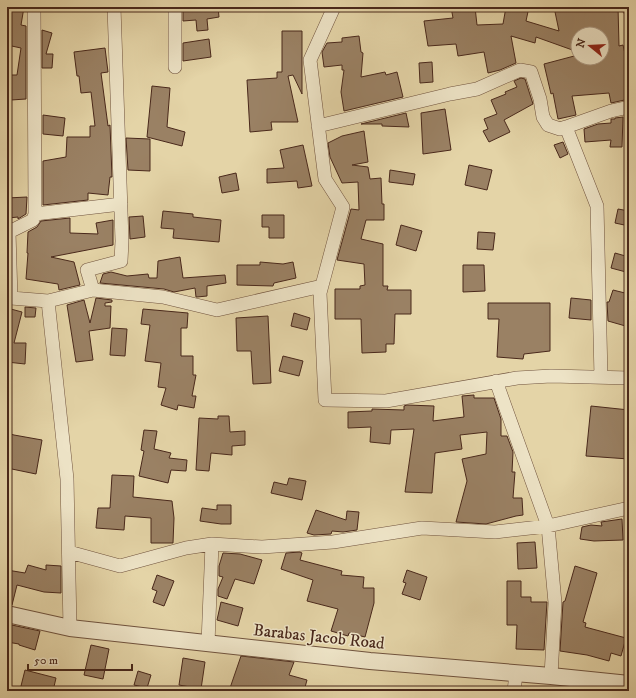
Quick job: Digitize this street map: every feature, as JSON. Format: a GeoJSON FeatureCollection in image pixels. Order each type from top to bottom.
{"type":"FeatureCollection","features":[{"type":"Feature","properties":{"kind":"street"},"geometry":{"type":"LineString","coordinates":[[34,7],[35,214],[33,220],[8,232],[11,298],[48,301],[93,290],[163,297],[218,310],[322,286]]}},
{"type":"Feature","properties":{"kind":"street"},"geometry":{"type":"LineString","coordinates":[[93,290],[87,270],[121,261],[121,204],[114,7]]}},
{"type":"Feature","properties":{"kind":"street"},"geometry":{"type":"LineString","coordinates":[[175,7],[175,67]]}},
{"type":"Feature","properties":{"kind":"street"},"geometry":{"type":"LineString","coordinates":[[334,7],[310,60],[324,179],[343,208],[320,293],[324,400],[386,401],[517,378],[551,376],[629,378]]}},
{"type":"Feature","properties":{"kind":"street"},"geometry":{"type":"LineString","coordinates":[[318,126],[450,94],[477,89],[520,70],[531,72],[540,99],[543,117],[548,125],[560,129],[611,111],[629,107]]}},
{"type":"Feature","properties":{"kind":"street"},"geometry":{"type":"LineString","coordinates":[[566,127],[597,206],[601,377]]}},
{"type":"Feature","properties":{"kind":"street"},"geometry":{"type":"LineString","coordinates":[[35,214],[121,204]]}},
{"type":"Feature","properties":{"kind":"street"},"geometry":{"type":"LineString","coordinates":[[48,301],[67,479],[70,628]]}},
{"type":"Feature","properties":{"kind":"street"},"geometry":{"type":"LineString","coordinates":[[496,381],[548,526],[555,603],[551,676]]}},
{"type":"Feature","properties":{"kind":"street"},"geometry":{"type":"LineString","coordinates":[[68,552],[120,566],[186,548],[212,544],[262,547],[333,542],[422,528],[495,532],[548,526],[629,508]]}},
{"type":"Feature","properties":{"kind":"street"},"geometry":{"type":"LineString","coordinates":[[208,643],[212,544]]}},
{"type":"Feature","properties":{"kind":"street","name":"Barabas Jacob Road"},"geometry":{"type":"LineString","coordinates":[[7,614],[70,628],[370,661],[629,684]]}},
{"type":"Feature","properties":{"kind":"street"},"geometry":{"type":"LineString","coordinates":[[514,691],[516,674]]}},
{"type":"Feature","properties":{"kind":"building"},"geometry":{"type":"Polygon","coordinates":[[[7,7],[24,7],[21,25],[26,26],[26,99],[11,100],[11,75],[17,75],[21,48],[7,45],[7,7]]]}},
{"type":"Feature","properties":{"kind":"building"},"geometry":{"type":"Polygon","coordinates":[[[218,7],[219,17],[207,19],[208,30],[197,31],[196,20],[183,21],[183,11],[218,7]]]}},
{"type":"Feature","properties":{"kind":"building"},"geometry":{"type":"Polygon","coordinates":[[[451,7],[475,7],[477,25],[503,24],[506,7],[529,7],[526,21],[559,31],[554,7],[618,7],[619,46],[623,45],[629,71],[629,99],[611,103],[609,93],[572,96],[576,115],[558,119],[553,93],[551,94],[544,64],[570,57],[570,66],[610,66],[610,26],[570,26],[570,49],[536,37],[535,43],[511,36],[516,63],[500,70],[488,73],[484,52],[458,56],[456,44],[428,46],[424,21],[453,18],[451,7]]]}},
{"type":"Feature","properties":{"kind":"building"},"geometry":{"type":"Polygon","coordinates":[[[42,30],[52,33],[46,54],[53,54],[52,68],[42,68],[42,30]]]}},
{"type":"Feature","properties":{"kind":"building"},"geometry":{"type":"Polygon","coordinates":[[[282,31],[302,31],[302,94],[293,75],[288,76],[298,122],[271,122],[272,130],[250,132],[247,80],[277,78],[277,72],[282,72],[282,31]]]}},
{"type":"Feature","properties":{"kind":"building"},"geometry":{"type":"Polygon","coordinates":[[[359,36],[361,52],[363,53],[361,77],[385,72],[386,75],[397,72],[403,97],[344,111],[341,92],[344,70],[342,70],[342,65],[324,67],[322,52],[327,43],[342,42],[342,38],[359,36]]]}},
{"type":"Feature","properties":{"kind":"building"},"geometry":{"type":"Polygon","coordinates":[[[209,39],[211,57],[183,61],[183,43],[209,39]]]}},
{"type":"Feature","properties":{"kind":"building"},"geometry":{"type":"Polygon","coordinates":[[[105,48],[108,72],[101,73],[108,126],[110,125],[112,177],[110,177],[108,195],[88,193],[88,200],[43,205],[43,161],[66,157],[67,137],[90,137],[90,126],[95,126],[91,92],[81,93],[74,52],[105,48]]]}},
{"type":"Feature","properties":{"kind":"building"},"geometry":{"type":"Polygon","coordinates":[[[432,62],[433,82],[420,83],[419,63],[432,62]]]}},
{"type":"Feature","properties":{"kind":"building"},"geometry":{"type":"Polygon","coordinates":[[[521,78],[525,79],[533,104],[504,120],[510,132],[489,142],[483,131],[488,129],[484,119],[497,114],[491,100],[506,94],[505,92],[517,87],[514,81],[521,78]]]}},
{"type":"Feature","properties":{"kind":"building"},"geometry":{"type":"Polygon","coordinates":[[[152,86],[170,88],[167,127],[185,132],[182,146],[147,137],[152,86]]]}},
{"type":"Feature","properties":{"kind":"building"},"geometry":{"type":"Polygon","coordinates":[[[445,109],[451,150],[423,154],[421,113],[445,109]]]}},
{"type":"Feature","properties":{"kind":"building"},"geometry":{"type":"Polygon","coordinates":[[[406,113],[409,127],[382,126],[382,124],[361,124],[406,113]]]}},
{"type":"Feature","properties":{"kind":"building"},"geometry":{"type":"Polygon","coordinates":[[[43,115],[65,118],[63,136],[43,134],[43,115]]]}},
{"type":"Feature","properties":{"kind":"building"},"geometry":{"type":"Polygon","coordinates":[[[623,117],[622,147],[610,147],[611,140],[585,142],[584,129],[598,124],[611,123],[611,119],[623,117]]]}},
{"type":"Feature","properties":{"kind":"building"},"geometry":{"type":"Polygon","coordinates":[[[364,131],[368,162],[352,165],[368,167],[370,179],[381,178],[384,220],[366,220],[361,239],[383,244],[383,286],[388,286],[387,290],[411,290],[411,314],[395,314],[394,344],[386,344],[386,352],[362,353],[361,319],[335,319],[335,289],[360,289],[360,286],[365,285],[364,264],[337,260],[351,209],[359,210],[358,182],[342,183],[330,157],[328,143],[342,136],[364,131]]]}},
{"type":"Feature","properties":{"kind":"building"},"geometry":{"type":"Polygon","coordinates":[[[126,138],[150,139],[150,171],[128,170],[126,138]]]}},
{"type":"Feature","properties":{"kind":"building"},"geometry":{"type":"Polygon","coordinates":[[[563,142],[568,154],[560,158],[554,145],[563,142]]]}},
{"type":"Feature","properties":{"kind":"building"},"geometry":{"type":"Polygon","coordinates":[[[303,145],[312,186],[298,188],[297,181],[267,183],[267,169],[284,168],[280,150],[303,145]]]}},
{"type":"Feature","properties":{"kind":"building"},"geometry":{"type":"Polygon","coordinates":[[[469,165],[492,170],[487,190],[465,185],[469,165]]]}},
{"type":"Feature","properties":{"kind":"building"},"geometry":{"type":"Polygon","coordinates":[[[390,170],[415,174],[413,185],[389,182],[390,170]]]}},
{"type":"Feature","properties":{"kind":"building"},"geometry":{"type":"Polygon","coordinates":[[[236,173],[239,190],[222,193],[219,177],[236,173]]]}},
{"type":"Feature","properties":{"kind":"building"},"geometry":{"type":"Polygon","coordinates":[[[27,197],[26,214],[18,219],[18,217],[8,218],[7,198],[27,197]]]}},
{"type":"Feature","properties":{"kind":"building"},"geometry":{"type":"Polygon","coordinates":[[[618,209],[629,211],[629,226],[615,223],[618,209]]]}},
{"type":"Feature","properties":{"kind":"building"},"geometry":{"type":"Polygon","coordinates":[[[163,211],[193,214],[193,217],[221,220],[219,242],[173,238],[174,229],[161,228],[163,211]]]}},
{"type":"Feature","properties":{"kind":"building"},"geometry":{"type":"Polygon","coordinates":[[[262,215],[284,215],[284,238],[269,238],[269,227],[262,227],[262,215]]]}},
{"type":"Feature","properties":{"kind":"building"},"geometry":{"type":"Polygon","coordinates":[[[143,216],[145,237],[130,239],[129,217],[143,216]]]}},
{"type":"Feature","properties":{"kind":"building"},"geometry":{"type":"Polygon","coordinates":[[[70,218],[70,233],[98,234],[96,223],[113,220],[113,245],[51,257],[74,262],[80,285],[59,290],[58,284],[26,279],[28,232],[37,227],[41,221],[70,218]]]}},
{"type":"Feature","properties":{"kind":"building"},"geometry":{"type":"Polygon","coordinates":[[[401,225],[422,231],[416,251],[396,245],[401,225]]]}},
{"type":"Feature","properties":{"kind":"building"},"geometry":{"type":"Polygon","coordinates":[[[478,232],[495,233],[493,250],[477,249],[478,232]]]}},
{"type":"Feature","properties":{"kind":"building"},"geometry":{"type":"Polygon","coordinates":[[[615,253],[629,257],[626,272],[611,268],[615,253]]]}},
{"type":"Feature","properties":{"kind":"building"},"geometry":{"type":"Polygon","coordinates":[[[180,257],[183,278],[225,275],[226,283],[207,286],[207,296],[196,297],[195,288],[174,292],[164,289],[100,283],[103,274],[111,272],[127,276],[148,274],[149,278],[157,278],[158,261],[180,257]]]}},
{"type":"Feature","properties":{"kind":"building"},"geometry":{"type":"Polygon","coordinates":[[[260,262],[283,264],[293,262],[296,278],[274,283],[273,286],[237,285],[237,265],[260,265],[260,262]]]}},
{"type":"Feature","properties":{"kind":"building"},"geometry":{"type":"Polygon","coordinates":[[[463,265],[484,265],[485,291],[463,292],[463,265]]]}},
{"type":"Feature","properties":{"kind":"building"},"geometry":{"type":"Polygon","coordinates":[[[613,290],[629,294],[629,327],[608,321],[607,302],[609,302],[613,290]]]}},
{"type":"Feature","properties":{"kind":"building"},"geometry":{"type":"Polygon","coordinates":[[[96,298],[112,300],[112,302],[105,303],[105,306],[111,306],[110,328],[89,331],[93,360],[76,362],[67,305],[84,300],[90,323],[96,298]]]}},
{"type":"Feature","properties":{"kind":"building"},"geometry":{"type":"Polygon","coordinates":[[[571,298],[591,300],[591,320],[569,318],[571,298]]]}},
{"type":"Feature","properties":{"kind":"building"},"geometry":{"type":"Polygon","coordinates":[[[488,303],[550,303],[550,351],[524,354],[523,359],[497,357],[499,319],[488,319],[488,303]]]}},
{"type":"Feature","properties":{"kind":"building"},"geometry":{"type":"Polygon","coordinates":[[[25,307],[36,308],[35,317],[25,317],[25,307]]]}},
{"type":"Feature","properties":{"kind":"building"},"geometry":{"type":"Polygon","coordinates":[[[7,308],[22,312],[14,343],[26,343],[25,364],[7,362],[7,308]]]}},
{"type":"Feature","properties":{"kind":"building"},"geometry":{"type":"Polygon","coordinates":[[[143,309],[188,313],[187,328],[181,328],[181,356],[193,356],[193,375],[196,375],[192,396],[196,396],[194,408],[178,405],[177,410],[161,405],[166,388],[158,387],[161,363],[145,361],[150,325],[141,324],[143,309]]]}},
{"type":"Feature","properties":{"kind":"building"},"geometry":{"type":"Polygon","coordinates":[[[294,313],[310,318],[307,330],[291,326],[294,313]]]}},
{"type":"Feature","properties":{"kind":"building"},"geometry":{"type":"Polygon","coordinates":[[[268,316],[271,383],[253,384],[251,351],[237,351],[236,318],[268,316]]]}},
{"type":"Feature","properties":{"kind":"building"},"geometry":{"type":"Polygon","coordinates":[[[112,328],[127,329],[125,356],[110,355],[112,328]]]}},
{"type":"Feature","properties":{"kind":"building"},"geometry":{"type":"Polygon","coordinates":[[[283,356],[303,361],[299,376],[279,371],[283,356]]]}},
{"type":"Feature","properties":{"kind":"building"},"geometry":{"type":"Polygon","coordinates":[[[474,395],[474,398],[494,398],[501,419],[501,436],[507,436],[513,452],[512,472],[515,472],[513,498],[522,498],[523,515],[486,524],[456,522],[467,481],[462,459],[486,454],[487,432],[460,435],[462,449],[435,453],[432,493],[405,492],[414,429],[391,430],[390,444],[370,442],[371,427],[348,428],[348,412],[372,411],[372,409],[404,410],[404,406],[407,405],[434,406],[433,421],[464,417],[462,396],[474,395]]]}},
{"type":"Feature","properties":{"kind":"building"},"geometry":{"type":"Polygon","coordinates":[[[591,406],[629,410],[629,459],[586,456],[591,406]]]}},
{"type":"Feature","properties":{"kind":"building"},"geometry":{"type":"Polygon","coordinates":[[[218,416],[229,416],[230,432],[245,431],[245,445],[232,446],[232,455],[211,453],[209,471],[196,470],[199,418],[218,419],[218,416]]]}},
{"type":"Feature","properties":{"kind":"building"},"geometry":{"type":"Polygon","coordinates":[[[144,430],[157,431],[154,449],[171,453],[169,458],[187,460],[186,471],[171,470],[168,483],[139,476],[144,451],[141,450],[144,430]]]}},
{"type":"Feature","properties":{"kind":"building"},"geometry":{"type":"Polygon","coordinates":[[[7,433],[42,440],[36,474],[7,468],[7,433]]]}},
{"type":"Feature","properties":{"kind":"building"},"geometry":{"type":"Polygon","coordinates":[[[112,475],[134,476],[133,497],[172,501],[174,518],[173,543],[151,543],[151,518],[125,516],[124,530],[96,528],[98,508],[110,508],[112,475]]]}},
{"type":"Feature","properties":{"kind":"building"},"geometry":{"type":"Polygon","coordinates":[[[289,478],[306,481],[302,500],[271,493],[274,482],[287,485],[289,478]]]}},
{"type":"Feature","properties":{"kind":"building"},"geometry":{"type":"Polygon","coordinates":[[[217,505],[231,505],[231,524],[200,521],[202,508],[217,510],[217,505]]]}},
{"type":"Feature","properties":{"kind":"building"},"geometry":{"type":"Polygon","coordinates":[[[316,510],[346,520],[347,511],[359,512],[357,530],[343,532],[332,531],[331,534],[314,535],[307,533],[316,510]]]}},
{"type":"Feature","properties":{"kind":"building"},"geometry":{"type":"Polygon","coordinates":[[[622,519],[623,540],[594,541],[580,539],[582,527],[591,525],[602,526],[601,522],[622,519]]]}},
{"type":"Feature","properties":{"kind":"building"},"geometry":{"type":"Polygon","coordinates":[[[535,542],[537,568],[518,569],[517,543],[535,542]]]}},
{"type":"Feature","properties":{"kind":"building"},"geometry":{"type":"Polygon","coordinates":[[[223,553],[240,554],[262,560],[254,584],[235,579],[227,599],[218,596],[218,589],[223,577],[219,576],[219,566],[223,553]]]}},
{"type":"Feature","properties":{"kind":"building"},"geometry":{"type":"Polygon","coordinates":[[[286,553],[302,553],[300,560],[342,571],[341,575],[364,577],[363,588],[374,588],[374,603],[365,637],[349,633],[348,636],[331,631],[338,609],[307,601],[313,580],[281,569],[286,553]]]}},
{"type":"Feature","properties":{"kind":"building"},"geometry":{"type":"Polygon","coordinates":[[[28,565],[46,570],[46,565],[61,566],[61,593],[44,592],[17,585],[12,605],[7,605],[7,570],[25,573],[28,565]]]}},
{"type":"Feature","properties":{"kind":"building"},"geometry":{"type":"Polygon","coordinates":[[[575,566],[597,573],[583,622],[586,623],[585,627],[626,638],[621,656],[611,653],[609,661],[587,655],[560,651],[563,602],[565,601],[575,566]]]}},
{"type":"Feature","properties":{"kind":"building"},"geometry":{"type":"Polygon","coordinates":[[[407,570],[427,577],[420,600],[402,594],[406,583],[403,582],[407,570]]]}},
{"type":"Feature","properties":{"kind":"building"},"geometry":{"type":"Polygon","coordinates":[[[157,575],[174,581],[164,606],[153,602],[157,591],[152,589],[157,575]]]}},
{"type":"Feature","properties":{"kind":"building"},"geometry":{"type":"Polygon","coordinates":[[[507,581],[521,581],[521,597],[531,597],[531,602],[547,602],[544,650],[516,649],[517,625],[507,625],[507,581]]]}},
{"type":"Feature","properties":{"kind":"building"},"geometry":{"type":"Polygon","coordinates":[[[221,602],[243,608],[238,626],[217,620],[221,602]]]}},
{"type":"Feature","properties":{"kind":"building"},"geometry":{"type":"Polygon","coordinates":[[[7,624],[40,631],[35,650],[19,644],[7,642],[7,624]]]}},
{"type":"Feature","properties":{"kind":"building"},"geometry":{"type":"Polygon","coordinates":[[[91,645],[109,649],[103,679],[84,675],[91,645]]]}},
{"type":"Feature","properties":{"kind":"building"},"geometry":{"type":"Polygon","coordinates":[[[241,656],[294,662],[289,675],[307,680],[304,691],[229,691],[241,656]]]}},
{"type":"Feature","properties":{"kind":"building"},"geometry":{"type":"Polygon","coordinates":[[[183,658],[205,662],[201,689],[179,685],[183,658]]]}},
{"type":"Feature","properties":{"kind":"building"},"geometry":{"type":"Polygon","coordinates":[[[25,670],[56,678],[53,691],[29,691],[29,689],[21,686],[25,670]]]}},
{"type":"Feature","properties":{"kind":"building"},"geometry":{"type":"Polygon","coordinates":[[[138,671],[151,675],[147,688],[134,685],[138,671]]]}}]}
